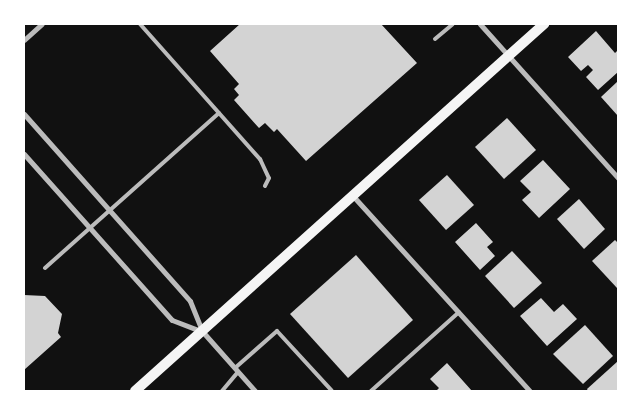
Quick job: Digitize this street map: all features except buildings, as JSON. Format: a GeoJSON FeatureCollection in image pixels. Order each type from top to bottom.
{"type":"FeatureCollection","features":[{"type":"Feature","properties":{"kind":"main road"},"geometry":{"type":"LineString","coordinates":[[135,391],[544,24]]}},
{"type":"Feature","properties":{"kind":"street"},"geometry":{"type":"LineString","coordinates":[[24,40],[42,24]]}},
{"type":"Feature","properties":{"kind":"street"},"geometry":{"type":"LineString","coordinates":[[480,24],[618,178]]}},
{"type":"Feature","properties":{"kind":"street"},"geometry":{"type":"LineString","coordinates":[[24,114],[191,303],[202,331],[255,391]]}},
{"type":"Feature","properties":{"kind":"street"},"geometry":{"type":"LineString","coordinates":[[24,154],[172,320],[202,331]]}},
{"type":"Feature","properties":{"kind":"street"},"geometry":{"type":"LineString","coordinates":[[353,196],[530,391]]}},
{"type":"Feature","properties":{"kind":"lane"},"geometry":{"type":"LineString","coordinates":[[140,24],[260,159],[269,178],[266,186]]}},
{"type":"Feature","properties":{"kind":"lane"},"geometry":{"type":"LineString","coordinates":[[435,39],[453,24]]}},
{"type":"Feature","properties":{"kind":"lane"},"geometry":{"type":"LineString","coordinates":[[45,268],[219,113]]}},
{"type":"Feature","properties":{"kind":"lane"},"geometry":{"type":"LineString","coordinates":[[371,391],[459,312]]}},
{"type":"Feature","properties":{"kind":"lane"},"geometry":{"type":"LineString","coordinates":[[222,391],[236,370],[277,331],[332,391]]}}]}
